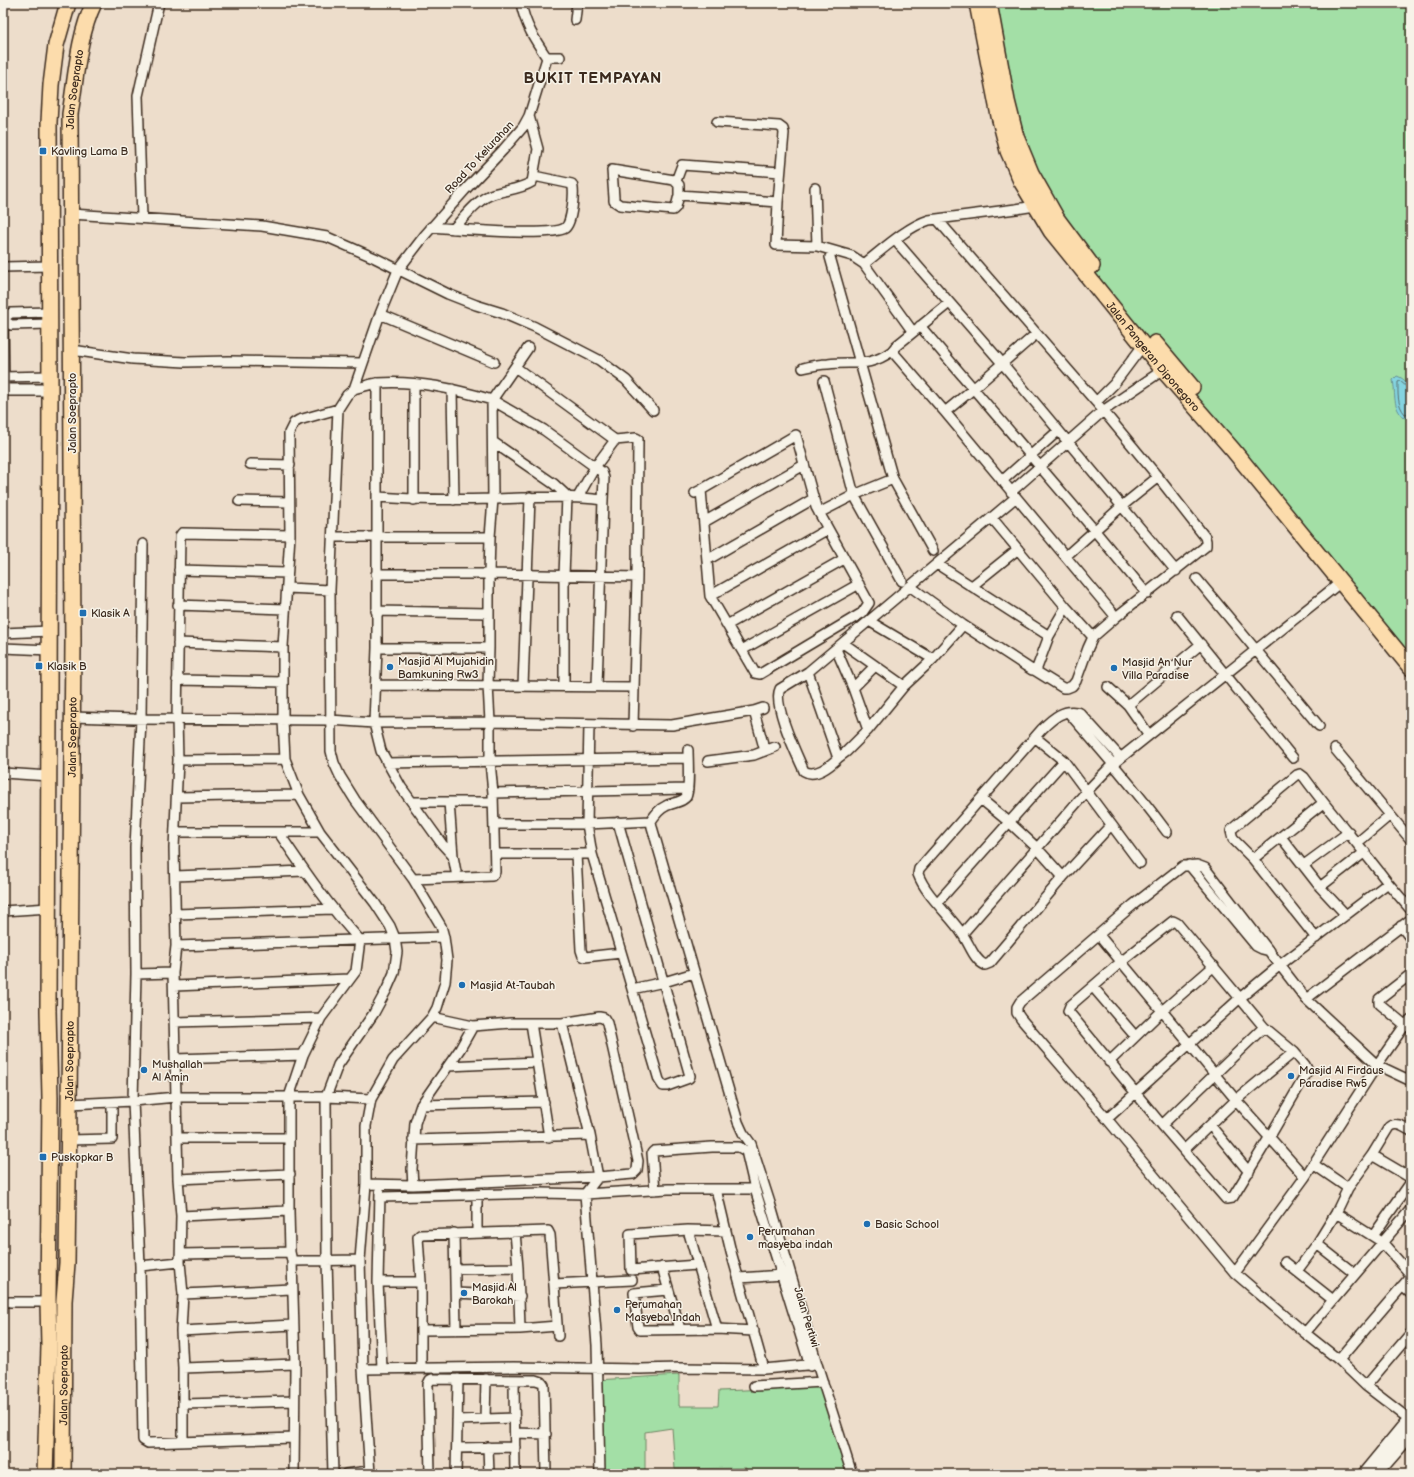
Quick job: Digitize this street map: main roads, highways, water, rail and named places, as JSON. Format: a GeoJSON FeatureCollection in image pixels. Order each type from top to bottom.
{"type":"FeatureCollection","features":[{"type":"Feature","properties":{"kind":"highway","name":"Jalan Soeprapto"},"geometry":{"type":"LineString","coordinates":[[45,1474],[49,1346],[50,1098],[48,1011],[50,650],[49,122],[51,85],[56,45],[68,3]]}},
{"type":"Feature","properties":{"kind":"highway","name":"Jalan Soeprapto"},"geometry":{"type":"LineString","coordinates":[[63,1474],[69,1104],[73,642],[70,114],[82,36],[88,15],[94,3]]}},
{"type":"Feature","properties":{"kind":"highway","name":"Jalan Pangeran Diponegoro"},"geometry":{"type":"LineString","coordinates":[[977,3],[999,116],[1008,151],[1020,181],[1051,231],[1144,344],[1163,370],[1233,450],[1411,668]]}},
{"type":"Feature","properties":{"kind":"highway","name":"Jalan Pangeran Diponegoro"},"geometry":{"type":"LineString","coordinates":[[988,3],[1007,101],[1016,137],[1031,173],[1056,220],[1103,281],[1220,420],[1411,652]]}},
{"type":"Feature","properties":{"kind":"highway"},"geometry":{"type":"LineString","coordinates":[[49,1346],[64,1346]]}},
{"type":"Feature","properties":{"kind":"main road"},"geometry":{"type":"LineString","coordinates":[[1364,1474],[1410,1418]]}},
{"type":"Feature","properties":{"kind":"main road"},"geometry":{"type":"LineString","coordinates":[[1376,1474],[1411,1434]]}},
{"type":"Feature","properties":{"kind":"water"},"geometry":{"type":"Polygon","coordinates":[[[1397,376],[1406,382],[1409,387],[1411,397],[1411,416],[1404,418],[1400,414],[1395,400],[1393,380],[1397,376]]]}},
{"type":"Feature","properties":{"kind":"place","name":"Kavling Lama B"},"geometry":{"type":"Point","coordinates":[43,151]}},
{"type":"Feature","properties":{"kind":"place","name":"Klasik A"},"geometry":{"type":"Point","coordinates":[83,613]}},
{"type":"Feature","properties":{"kind":"place","name":"Klasik B"},"geometry":{"type":"Point","coordinates":[39,666]}},
{"type":"Feature","properties":{"kind":"place","name":"Masjid Al Mujahidin Bamkuning Rw3"},"geometry":{"type":"Point","coordinates":[390,667]}},
{"type":"Feature","properties":{"kind":"place","name":"Masjid An Nur Villa Paradise"},"geometry":{"type":"Point","coordinates":[1114,668]}},
{"type":"Feature","properties":{"kind":"place","name":"Masjid At-Taubah"},"geometry":{"type":"Point","coordinates":[462,985]}},
{"type":"Feature","properties":{"kind":"place","name":"Mushallah Al Amin"},"geometry":{"type":"Point","coordinates":[144,1070]}},
{"type":"Feature","properties":{"kind":"place","name":"Masjid Al Firdaus Paradise Rw5"},"geometry":{"type":"Point","coordinates":[1291,1076]}},
{"type":"Feature","properties":{"kind":"place","name":"Puskopkar B"},"geometry":{"type":"Point","coordinates":[43,1157]}},
{"type":"Feature","properties":{"kind":"place","name":"Basic School"},"geometry":{"type":"Point","coordinates":[867,1224]}},
{"type":"Feature","properties":{"kind":"place","name":"Perumahan masyeba indah"},"geometry":{"type":"Point","coordinates":[750,1237]}},
{"type":"Feature","properties":{"kind":"place","name":"Masjid Al Barokah"},"geometry":{"type":"Point","coordinates":[464,1293]}},
{"type":"Feature","properties":{"kind":"place","name":"Perumahan Masyeba Indah"},"geometry":{"type":"Point","coordinates":[617,1310]}},
{"type":"Feature","properties":{"kind":"district","name":"BUKIT TEMPAYAN"},"geometry":{"type":"Point","coordinates":[593,78]}}]}
